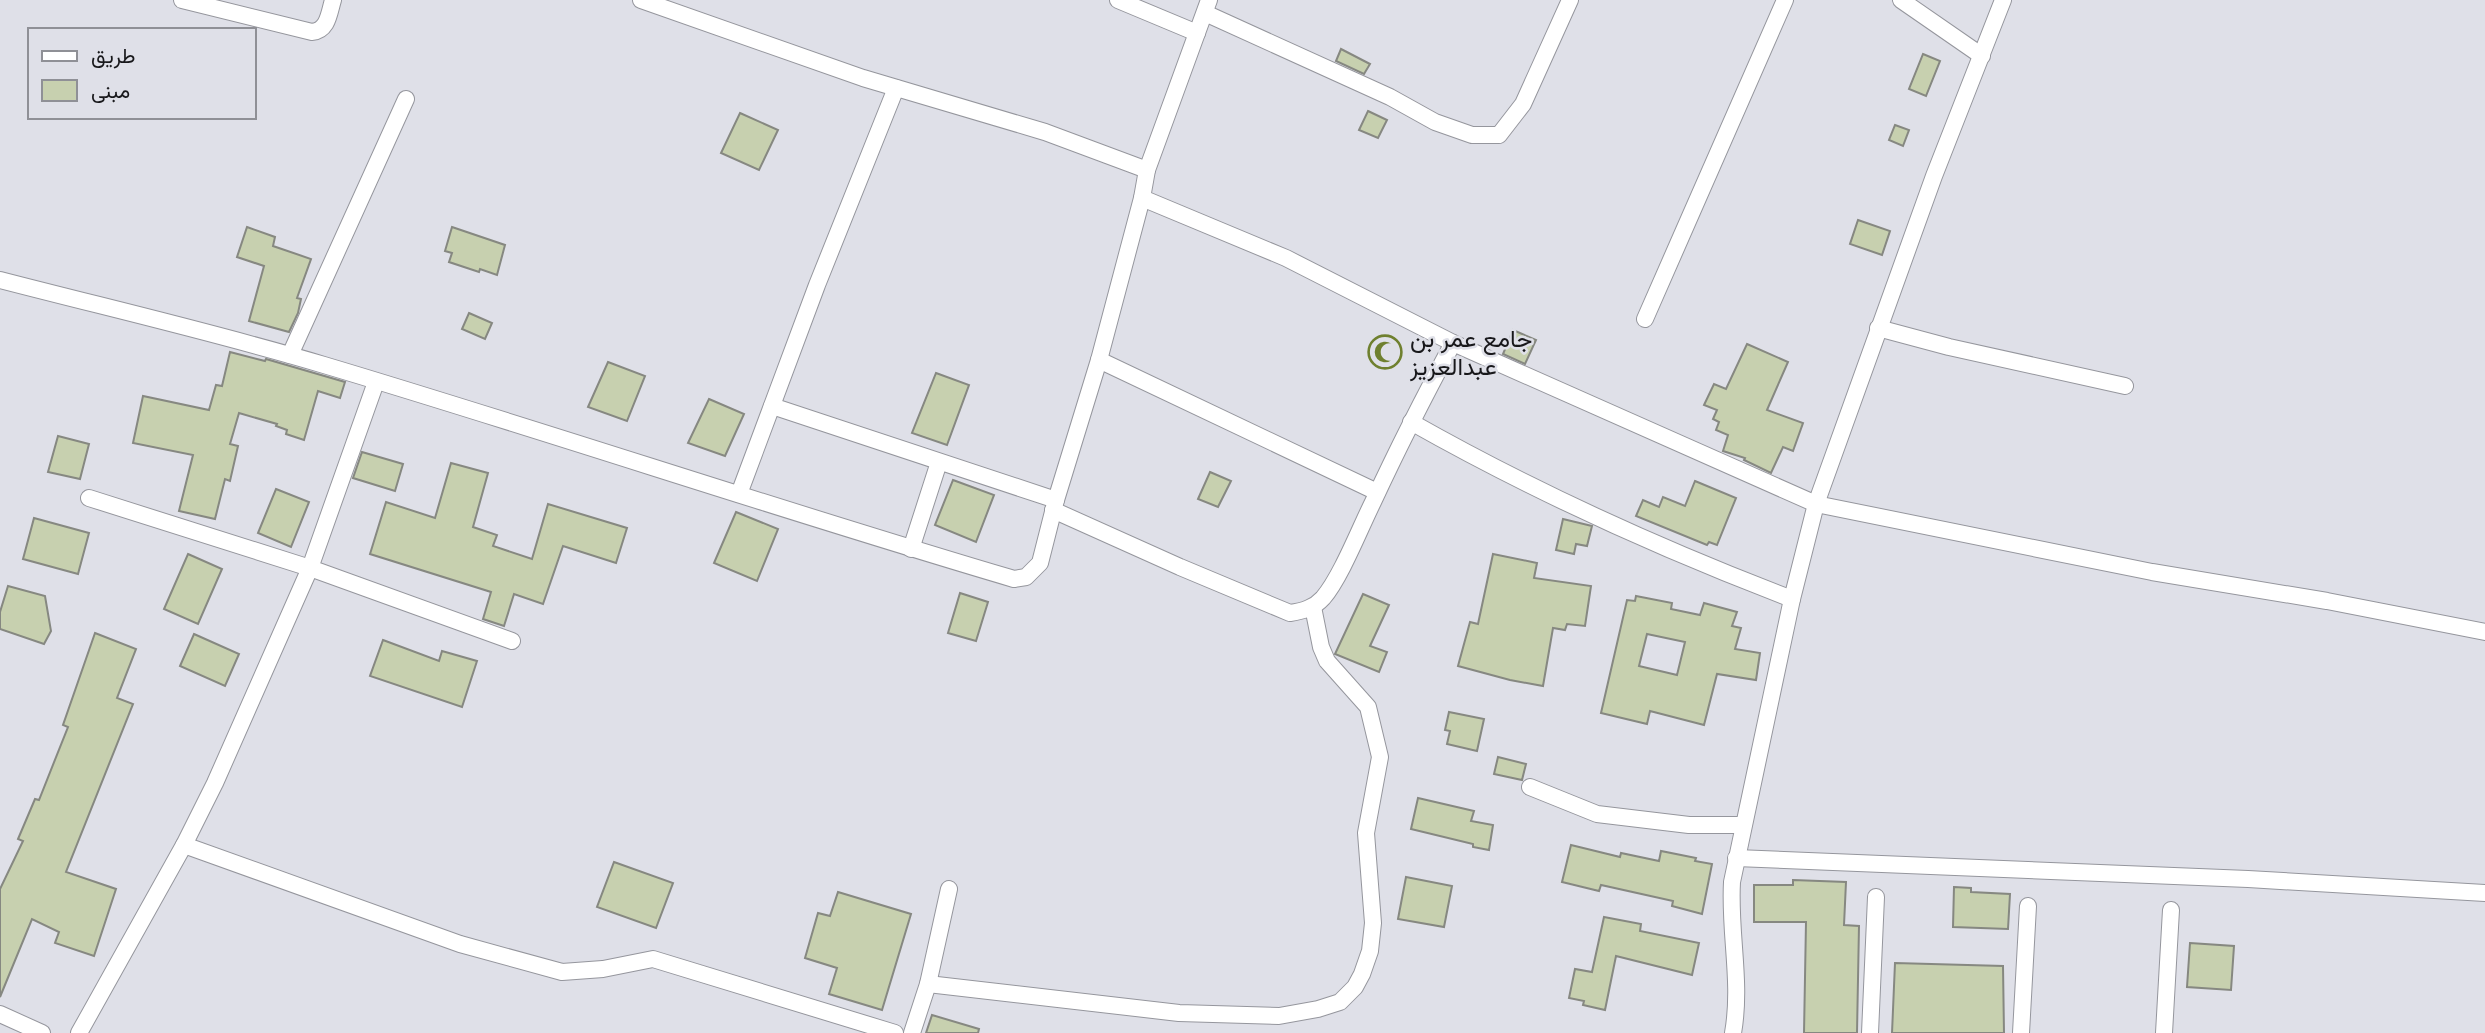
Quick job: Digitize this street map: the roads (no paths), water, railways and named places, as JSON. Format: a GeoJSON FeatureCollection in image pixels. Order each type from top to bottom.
{"type":"FeatureCollection","features":[{"type":"Feature","properties":{"kind":"street"},"geometry":{"type":"LineString","coordinates":[[182,0],[312,33],[319,32],[324,27],[333,0]]}},
{"type":"Feature","properties":{"kind":"street"},"geometry":{"type":"LineString","coordinates":[[641,0],[896,88],[1045,132],[1147,170]]}},
{"type":"Feature","properties":{"kind":"street"},"geometry":{"type":"LineString","coordinates":[[1118,0],[1197,33]]}},
{"type":"Feature","properties":{"kind":"street"},"geometry":{"type":"LineString","coordinates":[[0,280],[290,355],[911,549],[1014,579],[1027,577],[1040,563],[1099,360],[1147,170],[1207,7],[1435,122],[1472,135],[1499,135],[1523,104],[1570,0]]}},
{"type":"Feature","properties":{"kind":"street"},"geometry":{"type":"LineString","coordinates":[[1645,319],[1785,0]]}},
{"type":"Feature","properties":{"kind":"street"},"geometry":{"type":"LineString","coordinates":[[1901,0],[1982,56]]}},
{"type":"Feature","properties":{"kind":"street"},"geometry":{"type":"LineString","coordinates":[[1733,1033],[1737,1008],[1737,966],[1731,905],[1736,858],[1792,599],[1816,505],[1934,176],[2003,0]]}},
{"type":"Feature","properties":{"kind":"street"},"geometry":{"type":"LineString","coordinates":[[739,494],[896,88]]}},
{"type":"Feature","properties":{"kind":"street"},"geometry":{"type":"LineString","coordinates":[[290,355],[406,99]]}},
{"type":"Feature","properties":{"kind":"street"},"geometry":{"type":"LineString","coordinates":[[1142,198],[1286,258],[1452,342],[1816,505],[2152,572],[2327,601],[2485,632]]}},
{"type":"Feature","properties":{"kind":"street"},"geometry":{"type":"LineString","coordinates":[[1878,328],[1949,347],[2125,386]]}},
{"type":"Feature","properties":{"kind":"street"},"geometry":{"type":"LineString","coordinates":[[772,406],[939,461],[1055,505],[1180,567],[1290,612],[1301,611],[1313,607],[1325,597],[1452,342]]}},
{"type":"Feature","properties":{"kind":"street"},"geometry":{"type":"LineString","coordinates":[[1099,360],[1377,492]]}},
{"type":"Feature","properties":{"kind":"street"},"geometry":{"type":"LineString","coordinates":[[79,1033],[184,845],[215,783],[310,568],[376,382]]}},
{"type":"Feature","properties":{"kind":"street"},"geometry":{"type":"LineString","coordinates":[[1411,422],[1512,477],[1697,563],[1792,599]]}},
{"type":"Feature","properties":{"kind":"street"},"geometry":{"type":"LineString","coordinates":[[911,549],[939,461]]}},
{"type":"Feature","properties":{"kind":"street"},"geometry":{"type":"LineString","coordinates":[[89,498],[310,568],[512,640]]}},
{"type":"Feature","properties":{"kind":"street"},"geometry":{"type":"LineString","coordinates":[[928,984],[1179,1013],[1279,1016],[1318,1009],[1340,1002],[1348,995],[1362,974],[1370,951],[1373,923],[1366,833],[1380,757],[1368,708],[1328,661],[1321,647],[1313,607]]}},
{"type":"Feature","properties":{"kind":"street"},"geometry":{"type":"LineString","coordinates":[[1530,787],[1597,814],[1689,825],[1743,825]]}},
{"type":"Feature","properties":{"kind":"street"},"geometry":{"type":"LineString","coordinates":[[184,845],[460,944],[562,972],[603,969],[653,959],[895,1033]]}},
{"type":"Feature","properties":{"kind":"street"},"geometry":{"type":"LineString","coordinates":[[1736,858],[2248,878],[2485,893]]}},
{"type":"Feature","properties":{"kind":"street"},"geometry":{"type":"LineString","coordinates":[[912,1033],[928,984],[949,889]]}},
{"type":"Feature","properties":{"kind":"street"},"geometry":{"type":"LineString","coordinates":[[1870,1033],[1876,897]]}},
{"type":"Feature","properties":{"kind":"street"},"geometry":{"type":"LineString","coordinates":[[2021,1033],[2028,906]]}},
{"type":"Feature","properties":{"kind":"street"},"geometry":{"type":"LineString","coordinates":[[2164,1033],[2171,910]]}},
{"type":"Feature","properties":{"kind":"street"},"geometry":{"type":"LineString","coordinates":[[0,1014],[43,1033]]}},
{"type":"Feature","properties":{"kind":"place","name":"جامع عمر بن عبدالعزيز"},"geometry":{"type":"Point","coordinates":[1385,352]}}]}
